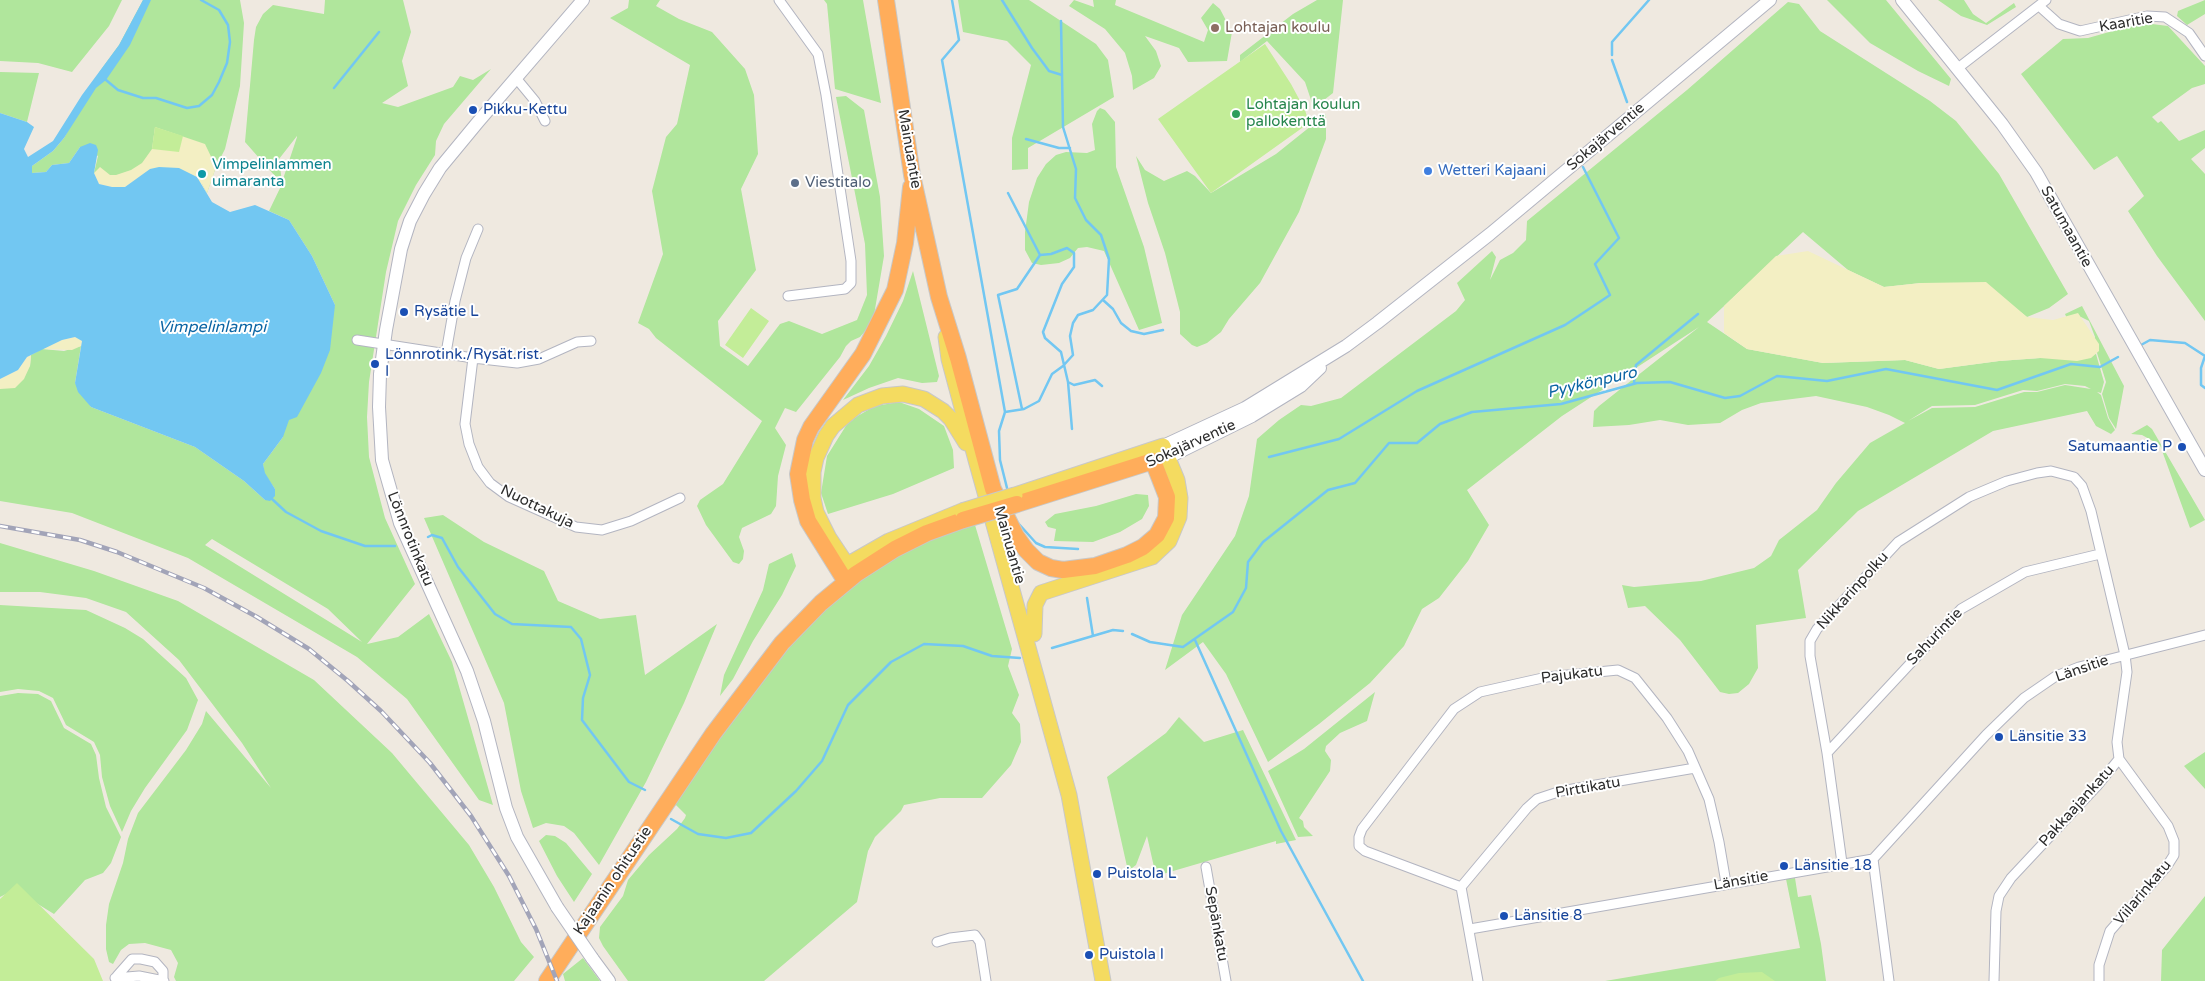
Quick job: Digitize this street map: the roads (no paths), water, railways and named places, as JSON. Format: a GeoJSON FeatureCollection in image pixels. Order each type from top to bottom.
{"type":"FeatureCollection","features":[{"type":"Feature","properties":{"kind":"highway","name":"Mainuantie"},"geometry":{"type":"LineString","coordinates":[[886,0],[912,175],[939,297],[958,358],[993,489]]}},
{"type":"Feature","properties":{"kind":"highway"},"geometry":{"type":"LineString","coordinates":[[847,573],[808,520],[802,500],[798,474],[801,454],[812,427],[864,354],[895,290],[905,242],[912,175]]}},
{"type":"Feature","properties":{"kind":"highway"},"geometry":{"type":"LineString","coordinates":[[993,489],[1016,536],[1038,562],[1051,568],[1063,570],[1079,569],[1128,555],[1143,547],[1156,535],[1166,518],[1168,497],[1159,454]]}},
{"type":"Feature","properties":{"kind":"highway","name":"Sokajärventie"},"geometry":{"type":"LineString","coordinates":[[847,573],[963,516],[1159,454]]}},
{"type":"Feature","properties":{"kind":"highway","name":"Kajaanin ohitustie"},"geometry":{"type":"LineString","coordinates":[[547,981],[713,734],[782,643],[816,609],[847,573]]}},
{"type":"Feature","properties":{"kind":"main road","name":"Mainuantie"},"geometry":{"type":"LineString","coordinates":[[939,297],[949,359],[1069,794],[1103,981]]}},
{"type":"Feature","properties":{"kind":"main road"},"geometry":{"type":"LineString","coordinates":[[847,573],[822,524],[813,498],[812,483],[816,458],[826,436],[849,411],[858,405],[882,396],[903,394],[924,399],[939,408],[951,419],[976,460]]}},
{"type":"Feature","properties":{"kind":"main road"},"geometry":{"type":"LineString","coordinates":[[1034,634],[1035,605],[1042,593],[1152,557],[1169,541],[1179,517],[1180,498],[1159,454]]}},
{"type":"Feature","properties":{"kind":"main road","name":"Mainuantie"},"geometry":{"type":"LineString","coordinates":[[993,489],[1034,634],[1069,776],[1069,794]]}},
{"type":"Feature","properties":{"kind":"street","name":"Lönnrotinkatu"},"geometry":{"type":"LineString","coordinates":[[583,0],[440,168],[410,221],[401,249],[384,344],[380,374],[379,438],[391,497],[409,544],[476,694],[506,808],[517,837],[557,907],[609,981]]}},
{"type":"Feature","properties":{"kind":"street"},"geometry":{"type":"LineString","coordinates":[[779,0],[818,54],[851,261],[851,283],[845,289],[788,296]]}},
{"type":"Feature","properties":{"kind":"street","name":"Sokajärventie"},"geometry":{"type":"LineString","coordinates":[[1159,454],[1260,411],[1301,386],[1346,346],[1412,297],[1770,0]]}},
{"type":"Feature","properties":{"kind":"street","name":"Satumaantie"},"geometry":{"type":"LineString","coordinates":[[1902,0],[2002,124],[2036,172],[2205,470]]}},
{"type":"Feature","properties":{"kind":"street"},"geometry":{"type":"LineString","coordinates":[[1958,68],[2042,3]]}},
{"type":"Feature","properties":{"kind":"street","name":"Kaaritie"},"geometry":{"type":"LineString","coordinates":[[2042,3],[2059,24],[2080,31],[2146,16],[2165,17],[2189,33],[2205,56]]}},
{"type":"Feature","properties":{"kind":"street"},"geometry":{"type":"LineString","coordinates":[[516,78],[535,101],[545,121]]}},
{"type":"Feature","properties":{"kind":"street"},"geometry":{"type":"LineString","coordinates":[[446,353],[466,258],[478,229]]}},
{"type":"Feature","properties":{"kind":"street"},"geometry":{"type":"LineString","coordinates":[[357,340],[505,362],[529,361],[577,342],[591,340]]}},
{"type":"Feature","properties":{"kind":"street","name":"Nuottakuja"},"geometry":{"type":"LineString","coordinates":[[473,358],[465,424],[469,444],[478,467],[490,483],[509,497],[576,527],[602,530],[630,521],[680,498]]}},
{"type":"Feature","properties":{"kind":"street","name":"Nikkarinpolku"},"geometry":{"type":"LineString","coordinates":[[1842,863],[1827,753],[1810,656],[1810,642],[1817,630],[1898,542],[1954,507],[1988,488],[2037,473],[2051,471],[2074,477]]}},
{"type":"Feature","properties":{"kind":"street","name":"Pakkaajankatu"},"geometry":{"type":"LineString","coordinates":[[1994,981],[1996,911],[1999,896],[2011,878],[2097,786],[2119,759],[2117,742],[2127,672],[2125,655],[2086,497],[2082,486],[2074,477]]}},
{"type":"Feature","properties":{"kind":"street","name":"Sahurintie"},"geometry":{"type":"LineString","coordinates":[[1827,753],[1961,609],[2025,572],[2100,554]]}},
{"type":"Feature","properties":{"kind":"street","name":"Länsitie"},"geometry":{"type":"LineString","coordinates":[[1470,929],[1872,859],[1986,735],[2024,698],[2056,676],[2079,667],[2205,635]]}},
{"type":"Feature","properties":{"kind":"street","name":"Pajukatu"},"geometry":{"type":"LineString","coordinates":[[1461,887],[1374,855],[1359,846],[1358,838],[1362,829],[1454,709],[1480,692],[1547,677],[1618,670],[1635,678],[1651,696],[1680,736],[1708,799],[1719,842],[1726,883]]}},
{"type":"Feature","properties":{"kind":"street","name":"Viilarinkatu"},"geometry":{"type":"LineString","coordinates":[[2099,981],[2099,965],[2110,931],[2167,866],[2174,855],[2174,842],[2168,826],[2119,759]]}},
{"type":"Feature","properties":{"kind":"street","name":"Pirttikatu"},"geometry":{"type":"LineString","coordinates":[[1461,887],[1536,799],[1561,791],[1695,768]]}},
{"type":"Feature","properties":{"kind":"street"},"geometry":{"type":"LineString","coordinates":[[1872,859],[1889,981]]}},
{"type":"Feature","properties":{"kind":"street","name":"Sepänkatu"},"geometry":{"type":"LineString","coordinates":[[1206,867],[1226,981]]}},
{"type":"Feature","properties":{"kind":"street"},"geometry":{"type":"LineString","coordinates":[[1461,887],[1478,981]]}},
{"type":"Feature","properties":{"kind":"street"},"geometry":{"type":"LineString","coordinates":[[937,942],[950,938],[975,935],[980,942],[986,981]]}},
{"type":"Feature","properties":{"kind":"street"},"geometry":{"type":"LineString","coordinates":[[132,959],[141,959],[155,962],[163,971],[164,981],[139,976],[115,978],[132,959]]}},
{"type":"Feature","properties":{"kind":"water","name":"Vimpelinlampi"},"geometry":{"type":"Polygon","coordinates":[[[143,0],[151,0],[130,45],[106,80],[96,88],[64,138],[53,151],[32,166],[32,173],[46,172],[52,165],[69,163],[80,147],[90,143],[96,145],[98,150],[94,173],[99,184],[125,187],[150,169],[159,167],[179,168],[197,177],[212,202],[230,212],[255,205],[289,220],[312,256],[335,305],[330,350],[321,373],[297,417],[289,420],[283,437],[263,464],[265,473],[275,489],[275,496],[270,501],[265,500],[244,481],[195,447],[91,407],[78,392],[75,383],[82,341],[75,337],[62,340],[27,357],[18,370],[0,379],[0,113],[27,122],[34,127],[24,149],[28,157],[53,141],[82,95],[119,45],[143,0]]]}},
{"type":"Feature","properties":{"kind":"waterway"},"geometry":{"type":"LineString","coordinates":[[106,80],[118,90],[143,98],[156,98],[187,108],[199,106],[212,95],[219,82],[227,63],[230,42],[228,25],[219,10],[201,0]]}},
{"type":"Feature","properties":{"kind":"waterway"},"geometry":{"type":"LineString","coordinates":[[952,0],[959,40],[942,60],[1005,412],[999,431],[1000,460],[1008,492]]}},
{"type":"Feature","properties":{"kind":"waterway"},"geometry":{"type":"LineString","coordinates":[[1002,0],[1049,71],[1062,75]]}},
{"type":"Feature","properties":{"kind":"waterway"},"geometry":{"type":"LineString","coordinates":[[1612,55],[1612,42],[1649,0]]}},
{"type":"Feature","properties":{"kind":"waterway"},"geometry":{"type":"LineString","coordinates":[[1005,412],[1024,409],[1039,401],[1052,374],[1073,355],[1070,336],[1073,323],[1078,315],[1093,310],[1107,295],[1109,259],[1101,235],[1086,220],[1075,198],[1076,169],[1063,127],[1061,21]]}},
{"type":"Feature","properties":{"kind":"waterway"},"geometry":{"type":"LineString","coordinates":[[334,88],[379,32]]}},
{"type":"Feature","properties":{"kind":"waterway"},"geometry":{"type":"LineString","coordinates":[[1612,60],[1627,102]]}},
{"type":"Feature","properties":{"kind":"waterway"},"geometry":{"type":"LineString","coordinates":[[1026,139],[1059,148],[1070,148]]}},
{"type":"Feature","properties":{"kind":"waterway"},"geometry":{"type":"LineString","coordinates":[[1269,457],[1339,439],[1417,391],[1565,325],[1610,295],[1595,264],[1619,238],[1583,167]]}},
{"type":"Feature","properties":{"kind":"waterway"},"geometry":{"type":"LineString","coordinates":[[1008,193],[1040,255],[1017,289],[998,295],[1022,409]]}},
{"type":"Feature","properties":{"kind":"waterway"},"geometry":{"type":"LineString","coordinates":[[1040,255],[1051,254],[1067,248],[1074,253],[1074,267],[1062,284],[1043,332],[1045,338],[1061,352],[1068,382],[1074,385],[1095,380],[1102,386]]}},
{"type":"Feature","properties":{"kind":"waterway"},"geometry":{"type":"LineString","coordinates":[[1103,300],[1113,309],[1121,323],[1131,331],[1144,334],[1163,330]]}},
{"type":"Feature","properties":{"kind":"waterway"},"geometry":{"type":"LineString","coordinates":[[1634,383],[1636,365],[1698,314]]}},
{"type":"Feature","properties":{"kind":"waterway","name":"Pyykönpuro"},"geometry":{"type":"LineString","coordinates":[[2141,345],[2150,340],[2185,343],[2205,356]]}},
{"type":"Feature","properties":{"kind":"waterway","name":"Pyykönpuro"},"geometry":{"type":"LineString","coordinates":[[2205,356],[2201,368],[2201,385],[2205,388]]}},
{"type":"Feature","properties":{"kind":"waterway","name":"Pyykönpuro"},"geometry":{"type":"LineString","coordinates":[[1132,634],[1150,642],[1183,647],[1233,612],[1246,588],[1248,562],[1263,542],[1328,490],[1355,483],[1389,443],[1417,443],[1440,424],[1472,412],[1561,404],[1637,383],[1670,382],[1725,398],[1740,396],[1777,376],[1827,381],[1886,369],[1997,390],[2071,364],[2100,367],[2118,357]]}},
{"type":"Feature","properties":{"kind":"waterway"},"geometry":{"type":"LineString","coordinates":[[1068,382],[1072,429]]}},
{"type":"Feature","properties":{"kind":"waterway","name":"Pyykönpuro"},"geometry":{"type":"LineString","coordinates":[[272,499],[286,512],[321,531],[365,546],[395,546]]}},
{"type":"Feature","properties":{"kind":"waterway"},"geometry":{"type":"LineString","coordinates":[[1018,523],[1036,543],[1045,547],[1078,549]]}},
{"type":"Feature","properties":{"kind":"waterway","name":"Pyykönpuro"},"geometry":{"type":"LineString","coordinates":[[428,537],[432,535],[442,538],[458,567],[495,614],[512,624],[571,627],[581,639],[590,675],[583,698],[582,720],[629,782],[645,790]]}},
{"type":"Feature","properties":{"kind":"waterway"},"geometry":{"type":"LineString","coordinates":[[1087,598],[1093,636]]}},
{"type":"Feature","properties":{"kind":"waterway","name":"Pyykönpuro"},"geometry":{"type":"LineString","coordinates":[[1052,648],[1113,630],[1123,631]]}},
{"type":"Feature","properties":{"kind":"waterway"},"geometry":{"type":"LineString","coordinates":[[1195,640],[1281,831],[1363,981]]}},
{"type":"Feature","properties":{"kind":"waterway","name":"Pyykönpuro"},"geometry":{"type":"LineString","coordinates":[[671,819],[698,834],[726,838],[751,833],[796,791],[822,761],[848,705],[891,662],[924,644],[963,646],[992,656],[1020,658]]}},
{"type":"Feature","properties":{"kind":"railway"},"geometry":{"type":"LineString","coordinates":[[0,526],[80,540],[117,552],[204,588],[257,617],[309,649],[381,711],[430,763],[471,816],[509,876],[536,929],[557,981]]}},
{"type":"Feature","properties":{"kind":"place","name":"Lohtajan koulu"},"geometry":{"type":"Point","coordinates":[1215,28]}},
{"type":"Feature","properties":{"kind":"place","name":"Pikku-Kettu"},"geometry":{"type":"Point","coordinates":[473,110]}},
{"type":"Feature","properties":{"kind":"place","name":"Lohtajan koulun pallokenttä"},"geometry":{"type":"Point","coordinates":[1236,114]}},
{"type":"Feature","properties":{"kind":"place","name":"Wetteri Kajaani"},"geometry":{"type":"Point","coordinates":[1428,171]}},
{"type":"Feature","properties":{"kind":"place","name":"Vimpelinlammen uimaranta"},"geometry":{"type":"Point","coordinates":[202,174]}},
{"type":"Feature","properties":{"kind":"place","name":"Viestitalo"},"geometry":{"type":"Point","coordinates":[795,183]}},
{"type":"Feature","properties":{"kind":"place","name":"Rysätie L"},"geometry":{"type":"Point","coordinates":[404,312]}},
{"type":"Feature","properties":{"kind":"place","name":"Lönnrotink./Rysät.rist. I"},"geometry":{"type":"Point","coordinates":[375,364]}},
{"type":"Feature","properties":{"kind":"place","name":"Satumaantie P"},"geometry":{"type":"Point","coordinates":[2182,447]}},
{"type":"Feature","properties":{"kind":"place","name":"Länsitie 33"},"geometry":{"type":"Point","coordinates":[1999,737]}},
{"type":"Feature","properties":{"kind":"place","name":"Länsitie 18"},"geometry":{"type":"Point","coordinates":[1784,866]}},
{"type":"Feature","properties":{"kind":"place","name":"Puistola L"},"geometry":{"type":"Point","coordinates":[1097,874]}},
{"type":"Feature","properties":{"kind":"place","name":"Länsitie 8"},"geometry":{"type":"Point","coordinates":[1504,916]}},
{"type":"Feature","properties":{"kind":"place","name":"Puistola I"},"geometry":{"type":"Point","coordinates":[1089,955]}}]}
